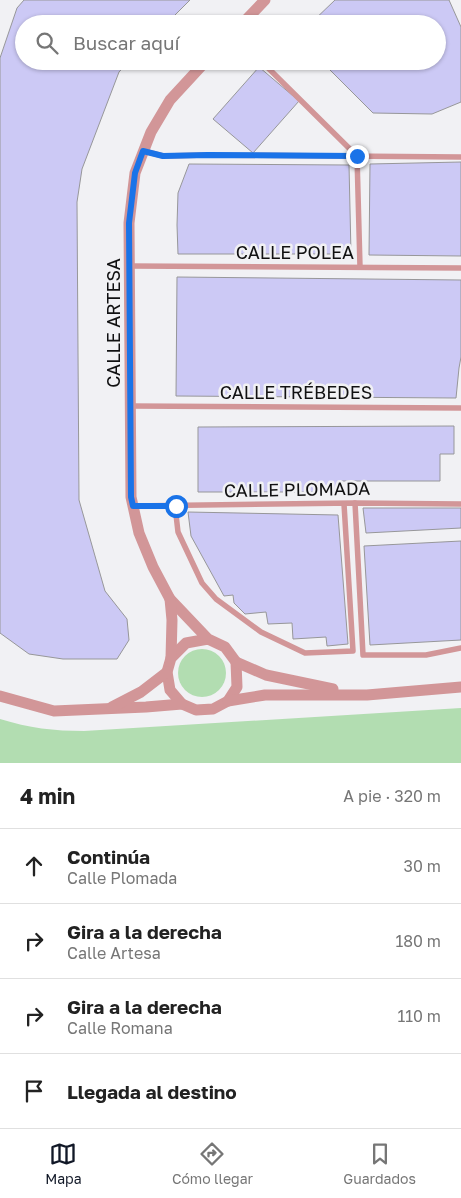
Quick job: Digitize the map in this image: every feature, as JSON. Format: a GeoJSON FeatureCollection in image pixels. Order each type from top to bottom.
{"type":"FeatureCollection","features":[{"type":"Feature","properties":{"kind":"street"},"geometry":{"type":"LineString","coordinates":[[251,15],[265,0]]}},
{"type":"Feature","properties":{"kind":"street","name":"CALLE ARTESA"},"geometry":{"type":"LineString","coordinates":[[198,70],[170,100],[151,132],[135,173],[129,223],[131,497],[139,533],[153,568],[170,598],[208,639]]}},
{"type":"Feature","properties":{"kind":"street","name":"CALLE ARTESA"},"geometry":{"type":"LineString","coordinates":[[170,598],[172,620],[171,658]]}},
{"type":"Feature","properties":{"kind":"street"},"geometry":{"type":"LineString","coordinates":[[367,695],[317,687],[266,675],[236,662],[225,647],[208,639],[186,643],[171,658],[167,672],[170,690],[182,704],[196,710],[213,709],[228,701],[265,695],[367,695],[461,687]]}},
{"type":"Feature","properties":{"kind":"street"},"geometry":{"type":"LineString","coordinates":[[228,701],[237,687],[236,662]]}},
{"type":"Feature","properties":{"kind":"street"},"geometry":{"type":"LineString","coordinates":[[108,709],[140,692],[167,672]]}},
{"type":"Feature","properties":{"kind":"street"},"geometry":{"type":"LineString","coordinates":[[444,689],[461,681]]}},
{"type":"Feature","properties":{"kind":"street"},"geometry":{"type":"LineString","coordinates":[[0,696],[54,711],[182,704]]}},
{"type":"Feature","properties":{"kind":"lane"},"geometry":{"type":"LineString","coordinates":[[270,70],[357,156],[360,267]]}},
{"type":"Feature","properties":{"kind":"lane"},"geometry":{"type":"LineString","coordinates":[[143,151],[163,156],[461,157]]}},
{"type":"Feature","properties":{"kind":"lane","name":"CALLE POLEA"},"geometry":{"type":"LineString","coordinates":[[130,266],[461,268]]}},
{"type":"Feature","properties":{"kind":"lane","name":"CALLE TRÉBEDES"},"geometry":{"type":"LineString","coordinates":[[131,406],[461,408]]}},
{"type":"Feature","properties":{"kind":"lane"},"geometry":{"type":"LineString","coordinates":[[354,503],[363,655],[426,655],[461,648]]}},
{"type":"Feature","properties":{"kind":"lane","name":"CALLE PLOMADA"},"geometry":{"type":"LineString","coordinates":[[133,506],[354,503],[461,504]]}},
{"type":"Feature","properties":{"kind":"lane"},"geometry":{"type":"LineString","coordinates":[[176,506],[178,532],[202,583],[216,599],[261,632],[305,653],[353,651],[344,504]]}},
{"type":"Feature","properties":{"kind":"green space"},"geometry":{"type":"Polygon","coordinates":[[[197,649],[207,649],[219,656],[226,668],[226,678],[219,690],[207,697],[197,697],[189,693],[182,686],[178,678],[178,668],[182,660],[189,653],[197,649]]]}},
{"type":"Feature","properties":{"kind":"green space"},"geometry":{"type":"Polygon","coordinates":[[[461,708],[461,763],[0,763],[0,719],[42,728],[84,731],[461,708]]]}},
{"type":"Feature","properties":{"kind":"building"},"geometry":{"type":"Polygon","coordinates":[[[24,0],[190,0],[175,15],[15,15],[15,70],[121,70],[82,169],[77,202],[79,500],[105,591],[127,619],[129,640],[117,659],[63,659],[29,654],[0,633],[0,58],[17,8],[24,0]]]}},
{"type":"Feature","properties":{"kind":"building"},"geometry":{"type":"Polygon","coordinates":[[[335,0],[449,0],[461,27],[461,102],[432,114],[373,113],[330,70],[446,70],[446,15],[319,15],[335,0]]]}},
{"type":"Feature","properties":{"kind":"building"},"geometry":{"type":"Polygon","coordinates":[[[256,70],[263,70],[299,101],[253,153],[213,119],[256,70]]]}},
{"type":"Feature","properties":{"kind":"building"},"geometry":{"type":"Polygon","coordinates":[[[461,162],[461,256],[369,255],[370,164],[461,162]]]}},
{"type":"Feature","properties":{"kind":"building"},"geometry":{"type":"Polygon","coordinates":[[[189,164],[349,165],[351,254],[178,254],[178,193],[189,164]]]}},
{"type":"Feature","properties":{"kind":"building"},"geometry":{"type":"Polygon","coordinates":[[[177,277],[461,280],[461,357],[456,398],[176,396],[177,277]]]}},
{"type":"Feature","properties":{"kind":"building"},"geometry":{"type":"Polygon","coordinates":[[[454,426],[454,454],[440,454],[440,481],[341,481],[341,492],[198,492],[198,427],[454,426]]]}},
{"type":"Feature","properties":{"kind":"building"},"geometry":{"type":"Polygon","coordinates":[[[363,508],[461,508],[461,528],[366,533],[363,508]]]}},
{"type":"Feature","properties":{"kind":"building"},"geometry":{"type":"Polygon","coordinates":[[[188,512],[338,515],[348,644],[327,646],[326,637],[293,639],[292,623],[268,624],[266,612],[245,614],[234,603],[233,595],[224,596],[191,536],[188,512]]]}},
{"type":"Feature","properties":{"kind":"building"},"geometry":{"type":"Polygon","coordinates":[[[461,541],[461,640],[370,645],[364,546],[461,541]]]}},
{"type":"Feature","properties":{"kind":"route"},"geometry":{"type":"LineString","coordinates":[[176,506],[133,506],[131,497],[129,223],[135,173],[143,151],[163,156],[357,156]]}}]}
